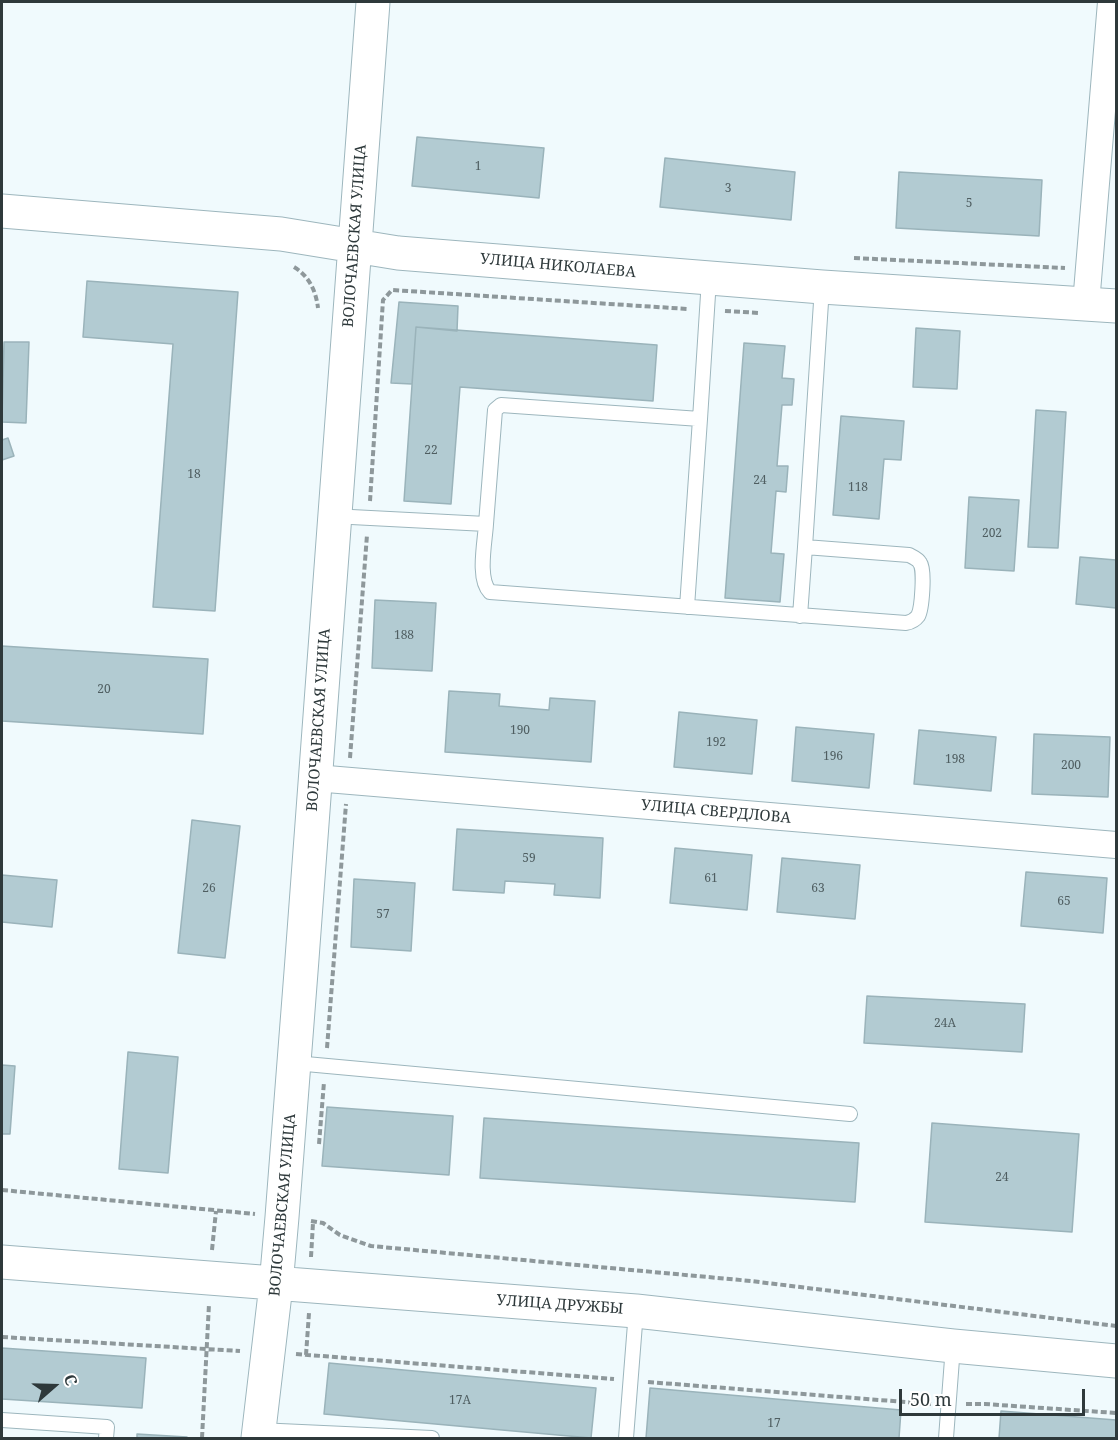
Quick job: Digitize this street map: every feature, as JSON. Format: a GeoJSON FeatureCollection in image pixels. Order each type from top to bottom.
{"type":"FeatureCollection","features":[{"type":"Feature","properties":{"kind":"main road","name":"ВОЛОЧАЕВСКАЯ УЛИЦА"},"geometry":{"type":"LineString","coordinates":[[258,1434],[276,1285],[310,1065],[315,778],[349,316],[352,246],[374,2]]}},
{"type":"Feature","properties":{"kind":"main road","name":"УЛИЦА НИКОЛАЕВА"},"geometry":{"type":"LineString","coordinates":[[2,211],[281,234],[398,253],[709,294],[822,287],[1101,305]]}},
{"type":"Feature","properties":{"kind":"main road","name":"УЛИЦА ДРУЖБЫ"},"geometry":{"type":"LineString","coordinates":[[2,1262],[276,1285],[636,1311],[952,1346],[1116,1361]]}},
{"type":"Feature","properties":{"kind":"street"},"geometry":{"type":"LineString","coordinates":[[1101,305],[1089,269],[1112,2]]}},
{"type":"Feature","properties":{"kind":"street","name":"УЛИЦА СВЕРДЛОВА"},"geometry":{"type":"LineString","coordinates":[[315,778],[1116,845]]}},
{"type":"Feature","properties":{"kind":"lane"},"geometry":{"type":"LineString","coordinates":[[800,616],[822,287]]}},
{"type":"Feature","properties":{"kind":"lane"},"geometry":{"type":"LineString","coordinates":[[687,607],[709,294]]}},
{"type":"Feature","properties":{"kind":"lane"},"geometry":{"type":"LineString","coordinates":[[700,419],[501,405],[495,410],[482,577],[485,587],[490,592],[800,616],[906,623],[917,617],[921,600],[923,569],[920,562],[909,555],[805,547]]}},
{"type":"Feature","properties":{"kind":"lane"},"geometry":{"type":"LineString","coordinates":[[333,516],[486,524]]}},
{"type":"Feature","properties":{"kind":"lane"},"geometry":{"type":"LineString","coordinates":[[310,1065],[850,1114]]}},
{"type":"Feature","properties":{"kind":"lane"},"geometry":{"type":"LineString","coordinates":[[626,1438],[636,1311]]}},
{"type":"Feature","properties":{"kind":"lane"},"geometry":{"type":"LineString","coordinates":[[946,1438],[952,1346]]}},
{"type":"Feature","properties":{"kind":"lane"},"geometry":{"type":"LineString","coordinates":[[2,1420],[107,1427],[106,1438]]}},
{"type":"Feature","properties":{"kind":"lane"},"geometry":{"type":"LineString","coordinates":[[258,1434],[432,1438]]}},
{"type":"Feature","properties":{"kind":"path"},"geometry":{"type":"LineString","coordinates":[[852,258],[1089,269]]}},
{"type":"Feature","properties":{"kind":"path"},"geometry":{"type":"LineString","coordinates":[[290,264],[304,273],[317,297],[319,309]]}},
{"type":"Feature","properties":{"kind":"path"},"geometry":{"type":"LineString","coordinates":[[319,1150],[310,1065],[348,781],[383,300],[392,290],[709,294],[765,314]]}},
{"type":"Feature","properties":{"kind":"path"},"geometry":{"type":"LineString","coordinates":[[2,1190],[262,1215]]}},
{"type":"Feature","properties":{"kind":"path"},"geometry":{"type":"LineString","coordinates":[[311,1261],[314,1210]]}},
{"type":"Feature","properties":{"kind":"path"},"geometry":{"type":"LineString","coordinates":[[211,1260],[216,1211]]}},
{"type":"Feature","properties":{"kind":"path"},"geometry":{"type":"LineString","coordinates":[[306,1220],[323,1223],[340,1235],[371,1246],[752,1281],[1116,1326]]}},
{"type":"Feature","properties":{"kind":"path"},"geometry":{"type":"LineString","coordinates":[[202,1438],[209,1298]]}},
{"type":"Feature","properties":{"kind":"path"},"geometry":{"type":"LineString","coordinates":[[306,1355],[309,1312]]}},
{"type":"Feature","properties":{"kind":"path"},"geometry":{"type":"LineString","coordinates":[[2,1337],[248,1352]]}},
{"type":"Feature","properties":{"kind":"path"},"geometry":{"type":"LineString","coordinates":[[286,1354],[949,1405],[985,1404],[1116,1413]]}},
{"type":"Feature","properties":{"kind":"building"},"geometry":{"type":"Polygon","coordinates":[[[417,137],[544,148],[539,198],[412,186],[417,137]]]}},
{"type":"Feature","properties":{"kind":"building"},"geometry":{"type":"Polygon","coordinates":[[[665,158],[795,172],[791,220],[660,207],[665,158]]]}},
{"type":"Feature","properties":{"kind":"building"},"geometry":{"type":"Polygon","coordinates":[[[899,172],[1042,180],[1039,236],[896,228],[899,172]]]}},
{"type":"Feature","properties":{"kind":"building"},"geometry":{"type":"Polygon","coordinates":[[[87,281],[238,292],[215,611],[153,607],[173,344],[83,337],[87,281]]]}},
{"type":"Feature","properties":{"kind":"building"},"geometry":{"type":"Polygon","coordinates":[[[399,302],[458,306],[457,331],[416,327],[412,384],[391,383],[399,302]]]}},
{"type":"Feature","properties":{"kind":"building"},"geometry":{"type":"Polygon","coordinates":[[[416,327],[657,345],[653,401],[460,387],[451,504],[404,501],[416,327]]]}},
{"type":"Feature","properties":{"kind":"building"},"geometry":{"type":"Polygon","coordinates":[[[916,328],[960,331],[957,389],[913,387],[916,328]]]}},
{"type":"Feature","properties":{"kind":"building"},"geometry":{"type":"Polygon","coordinates":[[[4,342],[29,342],[26,423],[2,422],[4,342]]]}},
{"type":"Feature","properties":{"kind":"building"},"geometry":{"type":"Polygon","coordinates":[[[744,343],[785,346],[782,378],[794,379],[792,405],[782,405],[777,466],[788,466],[786,492],[776,491],[771,553],[784,554],[780,602],[725,598],[744,343]]]}},
{"type":"Feature","properties":{"kind":"building"},"geometry":{"type":"Polygon","coordinates":[[[1036,410],[1066,412],[1058,548],[1028,547],[1036,410]]]}},
{"type":"Feature","properties":{"kind":"building"},"geometry":{"type":"Polygon","coordinates":[[[841,416],[904,421],[901,460],[884,459],[879,519],[833,515],[841,416]]]}},
{"type":"Feature","properties":{"kind":"building"},"geometry":{"type":"Polygon","coordinates":[[[8,438],[14,456],[2,460],[2,440],[8,438]]]}},
{"type":"Feature","properties":{"kind":"building"},"geometry":{"type":"Polygon","coordinates":[[[969,497],[1019,500],[1014,571],[965,568],[969,497]]]}},
{"type":"Feature","properties":{"kind":"building"},"geometry":{"type":"Polygon","coordinates":[[[1080,557],[1116,560],[1116,608],[1076,604],[1080,557]]]}},
{"type":"Feature","properties":{"kind":"building"},"geometry":{"type":"Polygon","coordinates":[[[375,600],[436,603],[432,671],[372,668],[375,600]]]}},
{"type":"Feature","properties":{"kind":"building"},"geometry":{"type":"Polygon","coordinates":[[[2,646],[208,659],[203,734],[2,721],[2,646]]]}},
{"type":"Feature","properties":{"kind":"building"},"geometry":{"type":"Polygon","coordinates":[[[449,691],[500,694],[499,706],[549,710],[550,698],[595,701],[591,762],[445,752],[449,691]]]}},
{"type":"Feature","properties":{"kind":"building"},"geometry":{"type":"Polygon","coordinates":[[[679,712],[757,720],[752,774],[674,767],[679,712]]]}},
{"type":"Feature","properties":{"kind":"building"},"geometry":{"type":"Polygon","coordinates":[[[796,727],[874,734],[869,788],[792,781],[796,727]]]}},
{"type":"Feature","properties":{"kind":"building"},"geometry":{"type":"Polygon","coordinates":[[[919,730],[996,737],[991,791],[914,784],[919,730]]]}},
{"type":"Feature","properties":{"kind":"building"},"geometry":{"type":"Polygon","coordinates":[[[1034,734],[1110,737],[1108,797],[1032,794],[1034,734]]]}},
{"type":"Feature","properties":{"kind":"building"},"geometry":{"type":"Polygon","coordinates":[[[192,820],[240,826],[225,958],[178,953],[192,820]]]}},
{"type":"Feature","properties":{"kind":"building"},"geometry":{"type":"Polygon","coordinates":[[[457,829],[603,838],[600,898],[554,895],[555,884],[505,881],[504,893],[453,890],[457,829]]]}},
{"type":"Feature","properties":{"kind":"building"},"geometry":{"type":"Polygon","coordinates":[[[675,848],[752,855],[747,910],[670,903],[675,848]]]}},
{"type":"Feature","properties":{"kind":"building"},"geometry":{"type":"Polygon","coordinates":[[[782,858],[860,865],[855,919],[777,912],[782,858]]]}},
{"type":"Feature","properties":{"kind":"building"},"geometry":{"type":"Polygon","coordinates":[[[1026,872],[1107,878],[1103,933],[1021,926],[1026,872]]]}},
{"type":"Feature","properties":{"kind":"building"},"geometry":{"type":"Polygon","coordinates":[[[2,875],[57,880],[52,927],[2,922],[2,875]]]}},
{"type":"Feature","properties":{"kind":"building"},"geometry":{"type":"Polygon","coordinates":[[[354,879],[415,883],[411,951],[351,947],[354,879]]]}},
{"type":"Feature","properties":{"kind":"building"},"geometry":{"type":"Polygon","coordinates":[[[867,996],[1025,1004],[1022,1052],[864,1043],[867,996]]]}},
{"type":"Feature","properties":{"kind":"building"},"geometry":{"type":"Polygon","coordinates":[[[128,1052],[178,1057],[168,1173],[119,1169],[128,1052]]]}},
{"type":"Feature","properties":{"kind":"building"},"geometry":{"type":"Polygon","coordinates":[[[2,1065],[15,1066],[10,1134],[2,1134],[2,1065]]]}},
{"type":"Feature","properties":{"kind":"building"},"geometry":{"type":"Polygon","coordinates":[[[327,1107],[453,1116],[449,1175],[322,1166],[327,1107]]]}},
{"type":"Feature","properties":{"kind":"building"},"geometry":{"type":"Polygon","coordinates":[[[484,1118],[859,1143],[855,1202],[480,1178],[484,1118]]]}},
{"type":"Feature","properties":{"kind":"building"},"geometry":{"type":"Polygon","coordinates":[[[932,1123],[1079,1134],[1072,1232],[925,1222],[932,1123]]]}},
{"type":"Feature","properties":{"kind":"building"},"geometry":{"type":"Polygon","coordinates":[[[2,1348],[146,1358],[142,1408],[2,1399],[2,1348]]]}},
{"type":"Feature","properties":{"kind":"building"},"geometry":{"type":"Polygon","coordinates":[[[329,1363],[596,1388],[591,1438],[324,1414],[329,1363]]]}},
{"type":"Feature","properties":{"kind":"building"},"geometry":{"type":"Polygon","coordinates":[[[650,1388],[901,1410],[899,1438],[646,1438],[650,1388]]]}},
{"type":"Feature","properties":{"kind":"building"},"geometry":{"type":"Polygon","coordinates":[[[1001,1411],[1116,1420],[1116,1438],[999,1438],[1001,1411]]]}},
{"type":"Feature","properties":{"kind":"building"},"geometry":{"type":"Polygon","coordinates":[[[137,1434],[187,1437],[187,1438],[137,1438],[137,1434]]]}}]}
